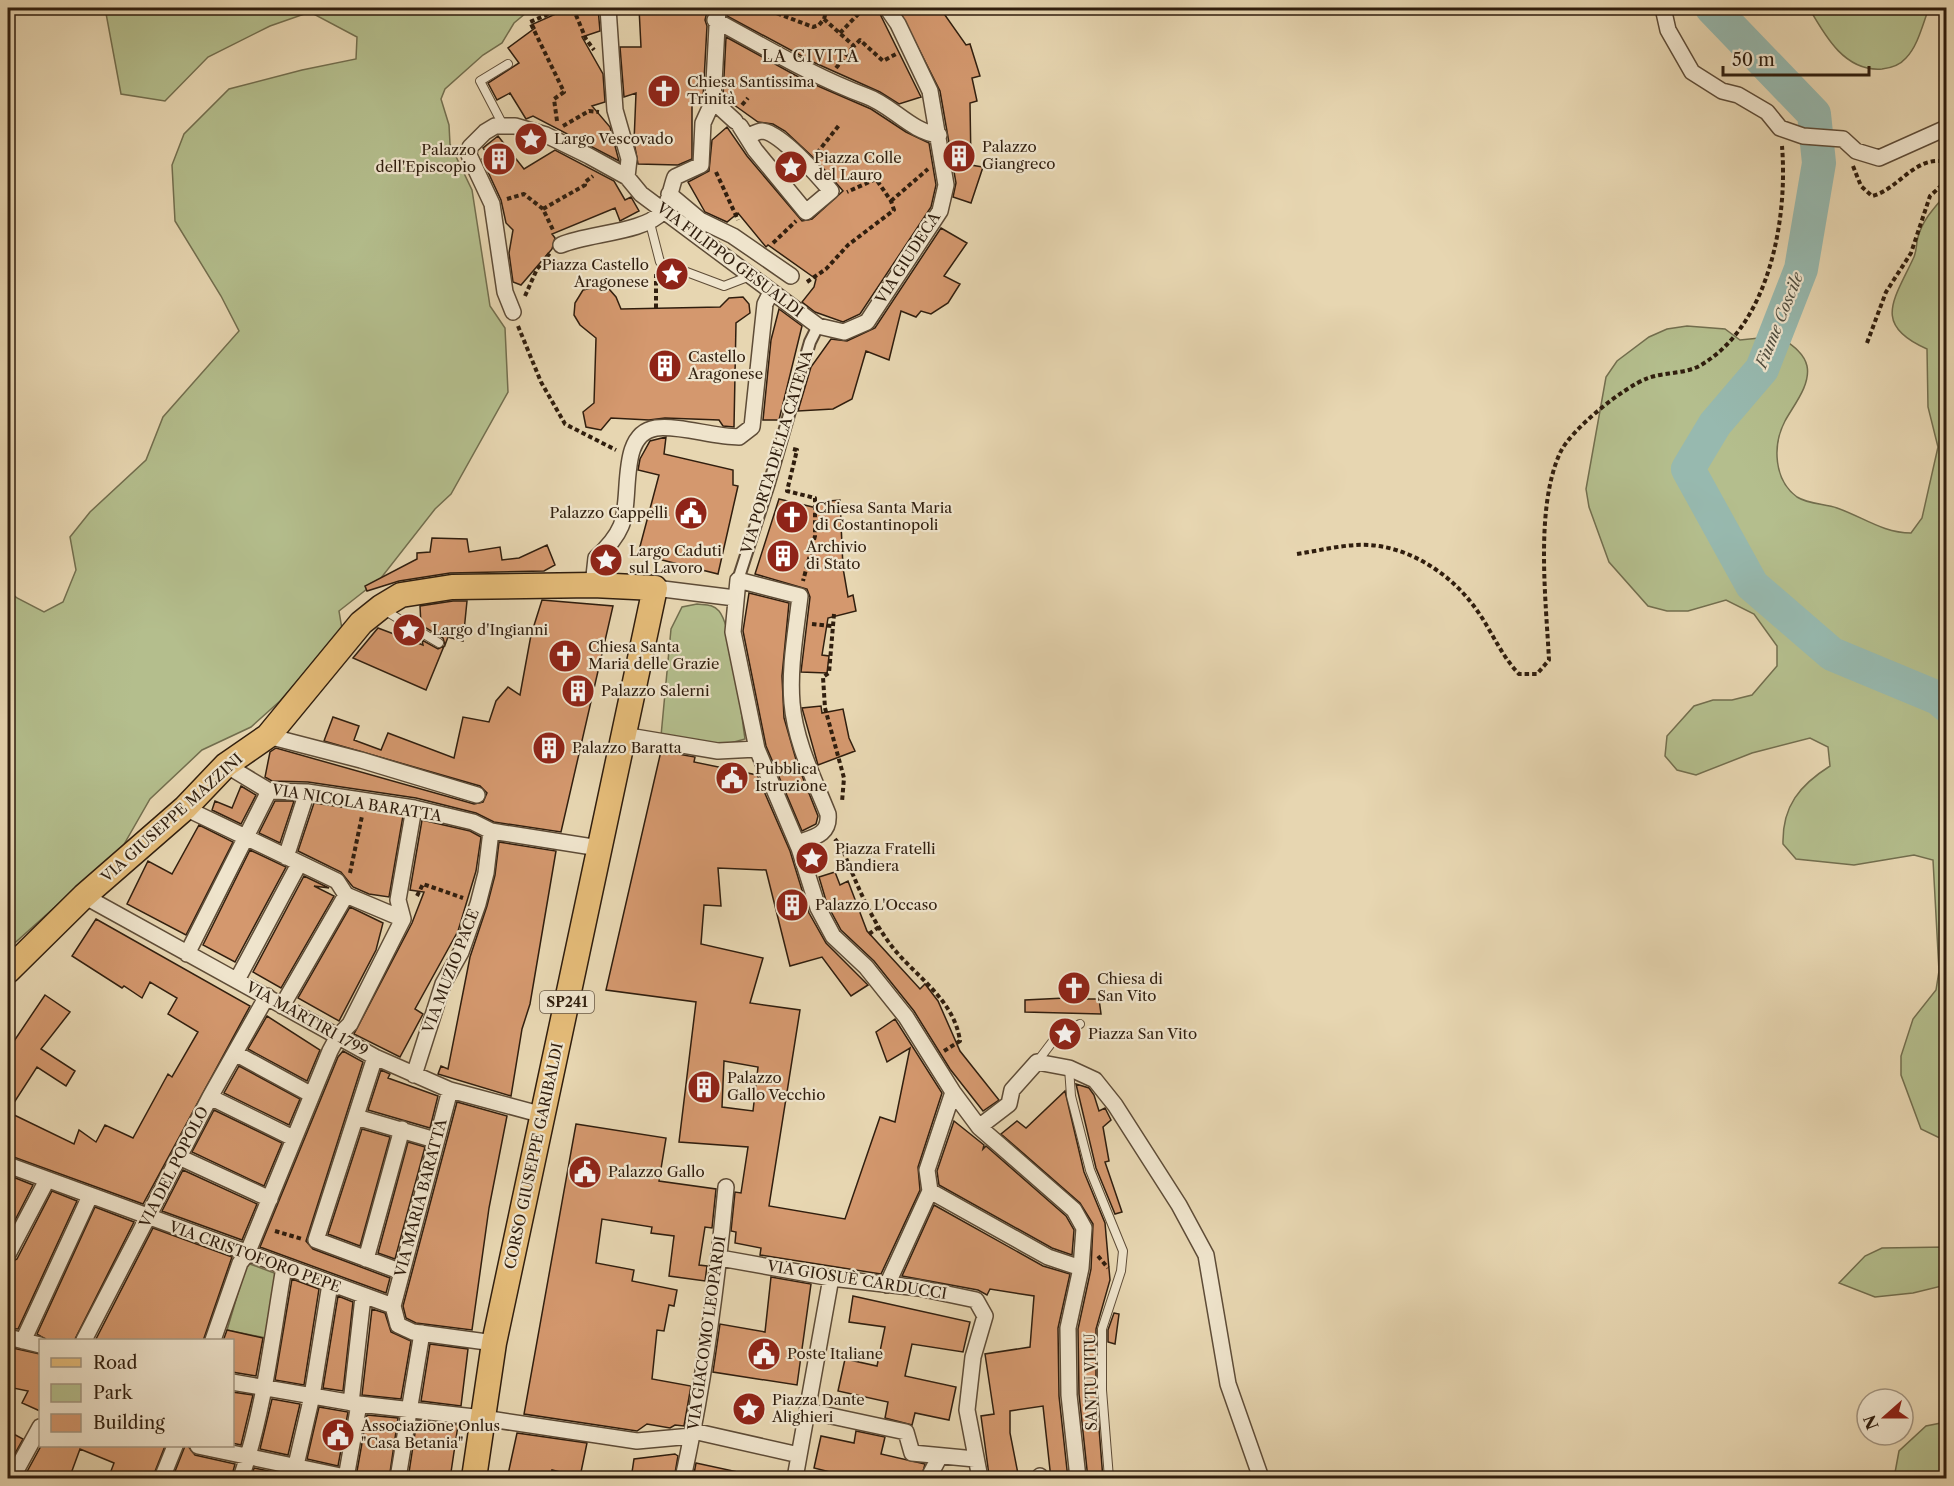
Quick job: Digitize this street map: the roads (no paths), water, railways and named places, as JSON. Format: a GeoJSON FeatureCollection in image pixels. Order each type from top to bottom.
{"type":"FeatureCollection","features":[{"type":"Feature","properties":{"kind":"main road","name":"VIA GIUSEPPE MAZZINI"},"geometry":{"type":"LineString","coordinates":[[8,971],[84,896],[185,808],[226,765],[268,736],[361,623],[381,607],[401,595],[452,587],[593,585]]}},
{"type":"Feature","properties":{"kind":"main road"},"geometry":{"type":"LineString","coordinates":[[593,585],[655,588]]}},
{"type":"Feature","properties":{"kind":"main road","name":"CORSO GIUSEPPE GARIBALDI"},"geometry":{"type":"LineString","coordinates":[[474,1479],[494,1343],[655,588]]}},
{"type":"Feature","properties":{"kind":"street"},"geometry":{"type":"LineString","coordinates":[[513,312],[505,292],[492,204],[468,155],[470,147],[485,132],[503,125],[546,135],[561,134],[627,177],[629,159],[615,110],[608,8]]}},
{"type":"Feature","properties":{"kind":"street","name":"VIA GIUDECA"},"geometry":{"type":"LineString","coordinates":[[818,326],[826,330],[844,332],[867,322],[940,211],[946,185],[930,91],[898,24],[887,8]]}},
{"type":"Feature","properties":{"kind":"street"},"geometry":{"type":"LineString","coordinates":[[1663,8],[1668,30],[1692,72],[1722,91],[1738,95],[1767,112],[1780,128],[1803,136],[1843,140],[1856,151],[1879,158],[1947,128]]}},
{"type":"Feature","properties":{"kind":"street"},"geometry":{"type":"LineString","coordinates":[[561,245],[579,237],[650,223],[664,210],[675,177],[701,165],[704,123],[713,101],[717,14],[825,79],[866,96],[924,131],[939,135]]}},
{"type":"Feature","properties":{"kind":"street"},"geometry":{"type":"LineString","coordinates":[[713,101],[741,128],[806,212],[831,191],[807,165],[770,134],[741,128]]}},
{"type":"Feature","properties":{"kind":"street","name":"VIA FILIPPO GESUALDI"},"geometry":{"type":"LineString","coordinates":[[627,177],[641,194],[818,326]]}},
{"type":"Feature","properties":{"kind":"street"},"geometry":{"type":"LineString","coordinates":[[669,194],[700,220],[762,254],[791,276]]}},
{"type":"Feature","properties":{"kind":"street"},"geometry":{"type":"LineString","coordinates":[[593,585],[596,558],[605,550],[621,525],[627,505],[630,457],[633,443],[639,436],[654,428],[733,437],[749,432],[753,422],[765,304],[771,292]]}},
{"type":"Feature","properties":{"kind":"street","name":"VIA PORTA DELLA CATENA"},"geometry":{"type":"LineString","coordinates":[[738,580],[770,484],[810,342],[818,326]]}},
{"type":"Feature","properties":{"kind":"street"},"geometry":{"type":"LineString","coordinates":[[795,839],[826,836],[829,825],[828,814],[809,768],[792,704],[792,652],[800,597],[738,580],[728,597],[737,662],[757,749],[795,839],[818,908],[833,936],[873,975],[979,1127],[1074,1210],[1084,1228],[1082,1260],[1068,1328],[1069,1395],[1078,1479]]}},
{"type":"Feature","properties":{"kind":"street"},"geometry":{"type":"LineString","coordinates":[[655,588],[728,597]]}},
{"type":"Feature","properties":{"kind":"street"},"geometry":{"type":"LineString","coordinates":[[623,735],[718,751],[757,749]]}},
{"type":"Feature","properties":{"kind":"street"},"geometry":{"type":"LineString","coordinates":[[268,736],[361,760],[477,795]]}},
{"type":"Feature","properties":{"kind":"street","name":"VIA NICOLA BARATTA"},"geometry":{"type":"LineString","coordinates":[[226,765],[269,791],[307,792],[414,808],[473,822],[491,831],[599,848]]}},
{"type":"Feature","properties":{"kind":"street"},"geometry":{"type":"LineString","coordinates":[[187,954],[269,791]]}},
{"type":"Feature","properties":{"kind":"street"},"geometry":{"type":"LineString","coordinates":[[237,980],[292,861],[307,792]]}},
{"type":"Feature","properties":{"kind":"street"},"geometry":{"type":"LineString","coordinates":[[185,808],[337,881],[346,895],[404,919]]}},
{"type":"Feature","properties":{"kind":"street"},"geometry":{"type":"LineString","coordinates":[[214,1339],[240,1263],[247,1254],[293,1138],[338,1036],[350,1024],[404,919],[398,900],[414,808]]}},
{"type":"Feature","properties":{"kind":"street","name":"VIA MUZIO PACE"},"geometry":{"type":"LineString","coordinates":[[414,1075],[443,984],[461,952],[478,904],[486,873],[491,831]]}},
{"type":"Feature","properties":{"kind":"street"},"geometry":{"type":"LineString","coordinates":[[282,1006],[346,895]]}},
{"type":"Feature","properties":{"kind":"street","name":"VIA MARTIRI 1799"},"geometry":{"type":"LineString","coordinates":[[84,896],[375,1057],[450,1090],[543,1116]]}},
{"type":"Feature","properties":{"kind":"street","name":"VIA DEL POPOLO"},"geometry":{"type":"LineString","coordinates":[[85,1339],[210,1097],[267,996]]}},
{"type":"Feature","properties":{"kind":"street"},"geometry":{"type":"LineString","coordinates":[[235,1053],[312,1095]]}},
{"type":"Feature","properties":{"kind":"street"},"geometry":{"type":"LineString","coordinates":[[375,1057],[316,1240],[402,1272]]}},
{"type":"Feature","properties":{"kind":"street"},"geometry":{"type":"LineString","coordinates":[[979,1127],[1009,1104],[1012,1090],[1036,1062],[1069,1068],[1095,1080],[1115,1105],[1179,1205],[1206,1255],[1228,1384],[1261,1479]]}},
{"type":"Feature","properties":{"kind":"street","name":"VIA MARIA BARATTA"},"geometry":{"type":"LineString","coordinates":[[393,1306],[450,1090]]}},
{"type":"Feature","properties":{"kind":"street"},"geometry":{"type":"LineString","coordinates":[[887,1285],[930,1191],[927,1170],[954,1092]]}},
{"type":"Feature","properties":{"kind":"street"},"geometry":{"type":"LineString","coordinates":[[210,1097],[293,1138]]}},
{"type":"Feature","properties":{"kind":"street"},"geometry":{"type":"LineString","coordinates":[[357,1117],[435,1140]]}},
{"type":"Feature","properties":{"kind":"street"},"geometry":{"type":"LineString","coordinates":[[366,1259],[402,1129]]}},
{"type":"Feature","properties":{"kind":"street"},"geometry":{"type":"LineString","coordinates":[[179,1157],[270,1199]]}},
{"type":"Feature","properties":{"kind":"street","name":"VIA CRISTOFORO PEPE"},"geometry":{"type":"LineString","coordinates":[[8,1165],[363,1297],[393,1306]]}},
{"type":"Feature","properties":{"kind":"street"},"geometry":{"type":"LineString","coordinates":[[8,1254],[46,1180]]}},
{"type":"Feature","properties":{"kind":"street","name":"VIA GIACOMO LEOPARDI"},"geometry":{"type":"LineString","coordinates":[[683,1479],[693,1434],[720,1258],[726,1187]]}},
{"type":"Feature","properties":{"kind":"street"},"geometry":{"type":"LineString","coordinates":[[930,1191],[1048,1257],[1082,1260]]}},
{"type":"Feature","properties":{"kind":"street"},"geometry":{"type":"LineString","coordinates":[[23,1341],[90,1196]]}},
{"type":"Feature","properties":{"kind":"street","name":"VIA GIOSUÈ CARDUCCI"},"geometry":{"type":"LineString","coordinates":[[720,1258],[975,1300],[986,1316],[973,1357],[967,1410],[975,1459]]}},
{"type":"Feature","properties":{"kind":"street"},"geometry":{"type":"LineString","coordinates":[[241,1479],[249,1455],[264,1386],[284,1267]]}},
{"type":"Feature","properties":{"kind":"street"},"geometry":{"type":"LineString","coordinates":[[798,1478],[799,1455],[831,1278]]}},
{"type":"Feature","properties":{"kind":"street"},"geometry":{"type":"LineString","coordinates":[[295,1473],[312,1396],[330,1284]]}},
{"type":"Feature","properties":{"kind":"street"},"geometry":{"type":"LineString","coordinates":[[204,1447],[249,1455],[295,1473],[347,1478],[363,1297]]}},
{"type":"Feature","properties":{"kind":"street"},"geometry":{"type":"LineString","coordinates":[[393,1306],[398,1325],[422,1333],[494,1343]]}},
{"type":"Feature","properties":{"kind":"street"},"geometry":{"type":"LineString","coordinates":[[398,1479],[422,1333]]}},
{"type":"Feature","properties":{"kind":"street"},"geometry":{"type":"LineString","coordinates":[[8,1337],[39,1345]]}},
{"type":"Feature","properties":{"kind":"street"},"geometry":{"type":"LineString","coordinates":[[234,1382],[355,1404],[483,1418],[637,1441],[693,1434],[799,1455]]}},
{"type":"Feature","properties":{"kind":"street"},"geometry":{"type":"LineString","coordinates":[[807,1411],[906,1432],[912,1452],[975,1459],[980,1479]]}},
{"type":"Feature","properties":{"kind":"street"},"geometry":{"type":"LineString","coordinates":[[12,1479],[39,1429]]}},
{"type":"Feature","properties":{"kind":"street"},"geometry":{"type":"LineString","coordinates":[[162,1479],[176,1447]]}},
{"type":"Feature","properties":{"kind":"street"},"geometry":{"type":"LineString","coordinates":[[931,1479],[931,1473],[940,1456]]}},
{"type":"Feature","properties":{"kind":"lane"},"geometry":{"type":"LineString","coordinates":[[503,125],[480,81],[508,64]]}},
{"type":"Feature","properties":{"kind":"lane"},"geometry":{"type":"LineString","coordinates":[[650,223],[660,262],[724,286],[750,276]]}},
{"type":"Feature","properties":{"kind":"lane"},"geometry":{"type":"LineString","coordinates":[[381,607],[439,643]]}},
{"type":"Feature","properties":{"kind":"lane"},"geometry":{"type":"LineString","coordinates":[[1036,1062],[1056,1037],[1080,1024]]}},
{"type":"Feature","properties":{"kind":"lane","name":"SANTU VITU"},"geometry":{"type":"LineString","coordinates":[[1069,1068],[1071,1096],[1090,1170],[1123,1251],[1120,1271],[1102,1329],[1102,1390],[1109,1479]]}},
{"type":"Feature","properties":{"kind":"waterway","name":"Fiume Coscile"},"geometry":{"type":"LineString","coordinates":[[1712,8],[1814,114],[1819,163],[1801,269],[1762,369],[1715,424],[1688,469],[1752,585],[1832,654],[1938,698],[1946,705]]}},
{"type":"Feature","properties":{"kind":"place","name":"Chiesa Santissima Trinità"},"geometry":{"type":"Point","coordinates":[664,91]}},
{"type":"Feature","properties":{"kind":"place","name":"Largo Vescovado"},"geometry":{"type":"Point","coordinates":[531,139]}},
{"type":"Feature","properties":{"kind":"place","name":"Palazzo Giangreco"},"geometry":{"type":"Point","coordinates":[959,156]}},
{"type":"Feature","properties":{"kind":"place","name":"Palazzo dell'Episcopio"},"geometry":{"type":"Point","coordinates":[499,159]}},
{"type":"Feature","properties":{"kind":"place","name":"Piazza Colle del Lauro"},"geometry":{"type":"Point","coordinates":[791,167]}},
{"type":"Feature","properties":{"kind":"place","name":"Piazza Castello Aragonese"},"geometry":{"type":"Point","coordinates":[672,274]}},
{"type":"Feature","properties":{"kind":"place","name":"Castello Aragonese"},"geometry":{"type":"Point","coordinates":[665,366]}},
{"type":"Feature","properties":{"kind":"place","name":"Palazzo Cappelli"},"geometry":{"type":"Point","coordinates":[691,513]}},
{"type":"Feature","properties":{"kind":"place","name":"Chiesa Santa Maria di Costantinopoli"},"geometry":{"type":"Point","coordinates":[792,517]}},
{"type":"Feature","properties":{"kind":"place","name":"Archivio di Stato"},"geometry":{"type":"Point","coordinates":[783,556]}},
{"type":"Feature","properties":{"kind":"place","name":"Largo Caduti sul Lavoro"},"geometry":{"type":"Point","coordinates":[606,560]}},
{"type":"Feature","properties":{"kind":"place","name":"Largo d'Ingianni"},"geometry":{"type":"Point","coordinates":[409,630]}},
{"type":"Feature","properties":{"kind":"place","name":"Chiesa Santa Maria delle Grazie"},"geometry":{"type":"Point","coordinates":[565,656]}},
{"type":"Feature","properties":{"kind":"place","name":"Palazzo Salerni"},"geometry":{"type":"Point","coordinates":[578,691]}},
{"type":"Feature","properties":{"kind":"place","name":"Palazzo Baratta"},"geometry":{"type":"Point","coordinates":[549,748]}},
{"type":"Feature","properties":{"kind":"place","name":"Pubblica Istruzione"},"geometry":{"type":"Point","coordinates":[732,778]}},
{"type":"Feature","properties":{"kind":"place","name":"Piazza Fratelli Bandiera"},"geometry":{"type":"Point","coordinates":[812,858]}},
{"type":"Feature","properties":{"kind":"place","name":"Palazzo L'Occaso"},"geometry":{"type":"Point","coordinates":[792,905]}},
{"type":"Feature","properties":{"kind":"place","name":"Chiesa di San Vito"},"geometry":{"type":"Point","coordinates":[1074,988]}},
{"type":"Feature","properties":{"kind":"place","name":"Piazza San Vito"},"geometry":{"type":"Point","coordinates":[1065,1034]}},
{"type":"Feature","properties":{"kind":"place","name":"Palazzo Gallo Vecchio"},"geometry":{"type":"Point","coordinates":[704,1087]}},
{"type":"Feature","properties":{"kind":"place","name":"Palazzo Gallo"},"geometry":{"type":"Point","coordinates":[585,1172]}},
{"type":"Feature","properties":{"kind":"place","name":"Poste Italiane"},"geometry":{"type":"Point","coordinates":[764,1354]}},
{"type":"Feature","properties":{"kind":"place","name":"Piazza Dante Alighieri"},"geometry":{"type":"Point","coordinates":[749,1409]}},
{"type":"Feature","properties":{"kind":"place","name":"Associazione Onlus \"Casa Betania\""},"geometry":{"type":"Point","coordinates":[338,1435]}},
{"type":"Feature","properties":{"kind":"district","name":"LA CIVITA"},"geometry":{"type":"Point","coordinates":[811,56]}}]}
